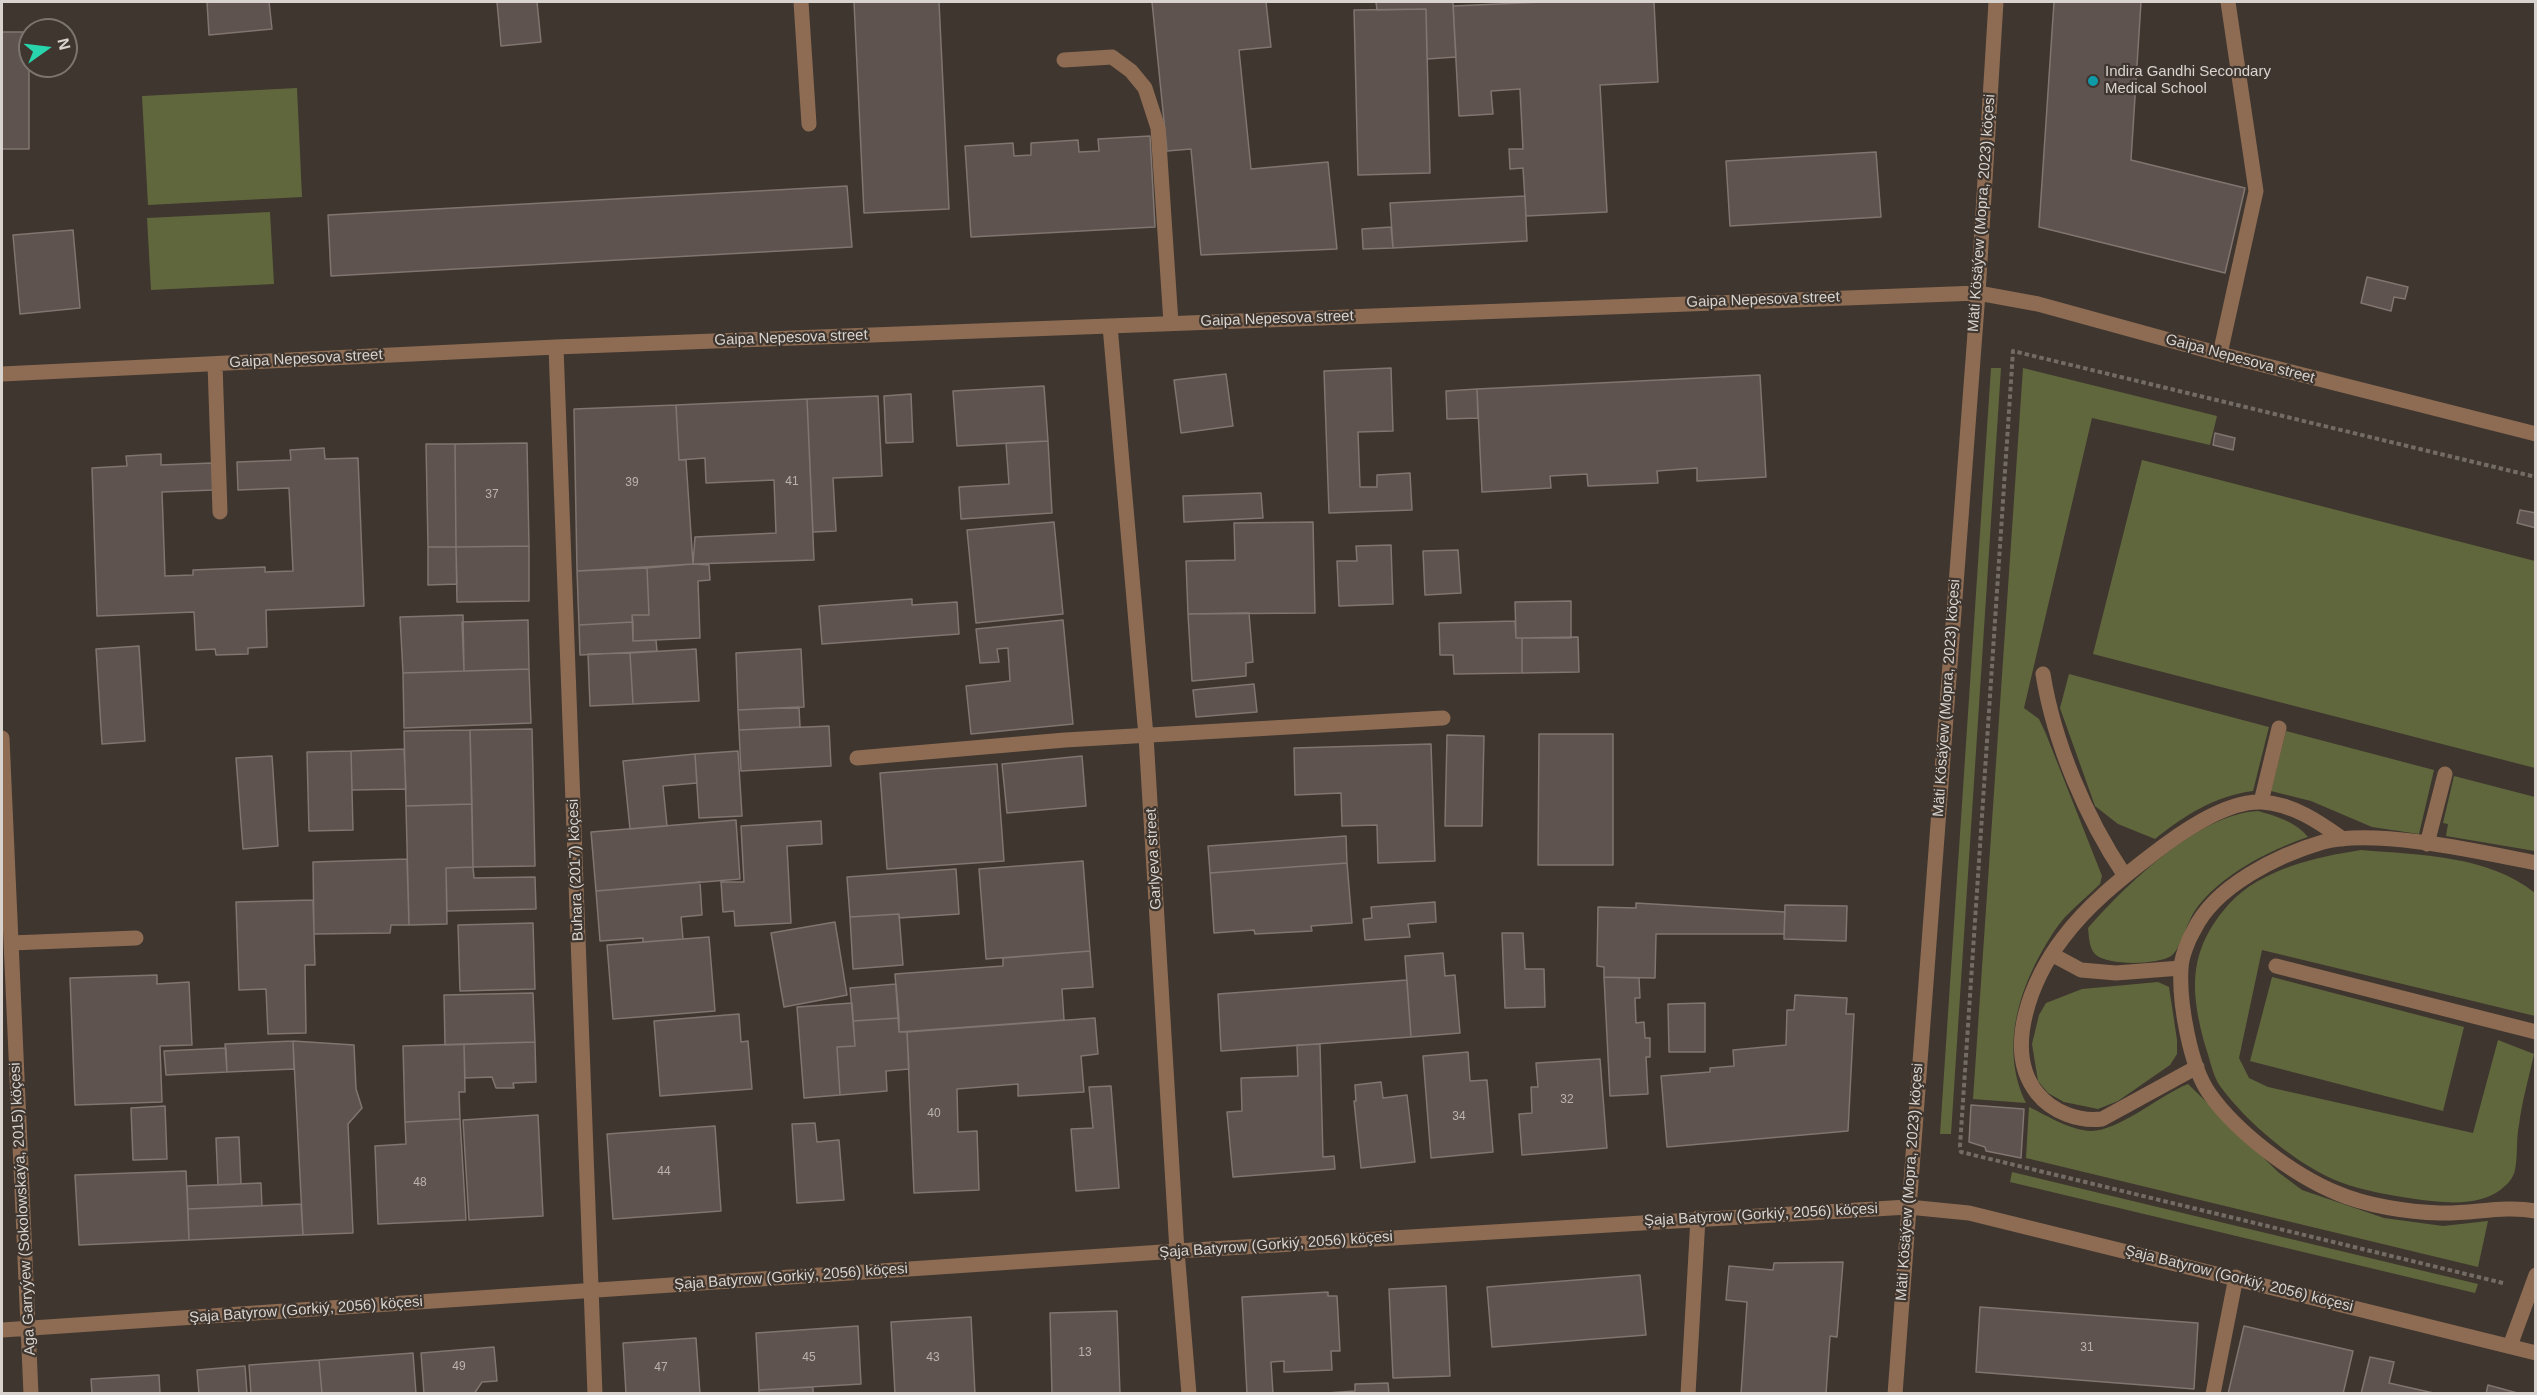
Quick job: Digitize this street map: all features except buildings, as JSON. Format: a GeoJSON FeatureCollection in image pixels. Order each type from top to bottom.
{"type":"FeatureCollection","features":[{"type":"Feature","properties":{"kind":"street"},"geometry":{"type":"LineString","coordinates":[[801,2],[808,124]]}},
{"type":"Feature","properties":{"kind":"street","name":"Mäti Kösäýew (Mopra, 2023) köçesi"},"geometry":{"type":"LineString","coordinates":[[1894,1394],[1978,293],[1996,2]]}},
{"type":"Feature","properties":{"kind":"street"},"geometry":{"type":"LineString","coordinates":[[2220,354],[2256,191],[2229,2]]}},
{"type":"Feature","properties":{"kind":"street"},"geometry":{"type":"LineString","coordinates":[[1064,60],[1112,57],[1131,72],[1145,88],[1158,128],[1172,323]]}},
{"type":"Feature","properties":{"kind":"street","name":"Gaipa Nepesova street"},"geometry":{"type":"LineString","coordinates":[[2,374],[556,347],[1978,293],[2038,304],[2220,354],[2535,434]]}},
{"type":"Feature","properties":{"kind":"street","name":"Garlyeva street"},"geometry":{"type":"LineString","coordinates":[[1110,326],[1146,736],[1177,1251],[1189,1394]]}},
{"type":"Feature","properties":{"kind":"street","name":"Buhara (2017) köçesi"},"geometry":{"type":"LineString","coordinates":[[556,347],[595,1394]]}},
{"type":"Feature","properties":{"kind":"street"},"geometry":{"type":"LineString","coordinates":[[215,364],[220,512]]}},
{"type":"Feature","properties":{"kind":"street"},"geometry":{"type":"LineString","coordinates":[[2043,675],[2049,710],[2089,815],[2125,876]]}},
{"type":"Feature","properties":{"kind":"street"},"geometry":{"type":"LineString","coordinates":[[856,758],[1146,736],[1443,718]]}},
{"type":"Feature","properties":{"kind":"street"},"geometry":{"type":"LineString","coordinates":[[2261,802],[2279,728]]}},
{"type":"Feature","properties":{"kind":"street","name":"Aga Garryýew (Sokolowskaýa, 2015) köçesi"},"geometry":{"type":"LineString","coordinates":[[2,738],[31,1394]]}},
{"type":"Feature","properties":{"kind":"street"},"geometry":{"type":"LineString","coordinates":[[2427,844],[2445,774]]}},
{"type":"Feature","properties":{"kind":"street"},"geometry":{"type":"LineString","coordinates":[[2197,1067],[2102,1119],[2091,1120],[2066,1114],[2044,1101],[2032,1086],[2021,1047],[2026,1012],[2042,972],[2063,938],[2104,892],[2178,835],[2242,804],[2261,802],[2289,807],[2308,816],[2343,839]]}},
{"type":"Feature","properties":{"kind":"street"},"geometry":{"type":"LineString","coordinates":[[2535,863],[2475,850],[2360,837],[2325,842],[2284,856],[2220,896],[2194,929],[2181,968],[2183,1012],[2197,1067],[2208,1093],[2242,1130],[2287,1168],[2338,1194],[2383,1206],[2440,1213],[2515,1207],[2535,1211]]}},
{"type":"Feature","properties":{"kind":"street"},"geometry":{"type":"LineString","coordinates":[[11,943],[136,938]]}},
{"type":"Feature","properties":{"kind":"street"},"geometry":{"type":"LineString","coordinates":[[2053,955],[2081,970],[2116,973],[2181,968]]}},
{"type":"Feature","properties":{"kind":"street"},"geometry":{"type":"LineString","coordinates":[[2276,966],[2535,1032]]}},
{"type":"Feature","properties":{"kind":"street","name":"Şaja Batyrow (Gorkiý, 2056) köçesi"},"geometry":{"type":"LineString","coordinates":[[2,1330],[1177,1251],[1908,1207],[1970,1214],[2236,1277],[2535,1353]]}},
{"type":"Feature","properties":{"kind":"street"},"geometry":{"type":"LineString","coordinates":[[1688,1394],[1698,1218]]}},
{"type":"Feature","properties":{"kind":"street"},"geometry":{"type":"LineString","coordinates":[[2510,1346],[2535,1275]]}},
{"type":"Feature","properties":{"kind":"street"},"geometry":{"type":"LineString","coordinates":[[2213,1394],[2236,1277]]}},
{"type":"Feature","properties":{"kind":"path"},"geometry":{"type":"LineString","coordinates":[[2530,1290],[1961,1152],[1959,1146],[2013,351],[2535,477]]}},
{"type":"Feature","properties":{"kind":"green space"},"geometry":{"type":"Polygon","coordinates":[[[297,88],[302,197],[148,205],[142,96],[297,88]]]}},
{"type":"Feature","properties":{"kind":"green space"},"geometry":{"type":"Polygon","coordinates":[[[270,212],[274,284],[151,290],[147,218],[270,212]]]}},
{"type":"Feature","properties":{"kind":"green space"},"geometry":{"type":"Polygon","coordinates":[[[1991,368],[2001,368],[1951,1134],[1940,1134],[1991,368]]]}},
{"type":"Feature","properties":{"kind":"green space"},"geometry":{"type":"Polygon","coordinates":[[[2023,368],[2217,416],[2210,445],[2092,418],[2024,708],[2039,719],[2046,734],[2102,876],[2100,884],[2070,912],[2055,930],[2032,970],[2024,992],[2017,1014],[2014,1059],[2018,1081],[2026,1103],[1973,1099],[2023,368]]]}},
{"type":"Feature","properties":{"kind":"green space"},"geometry":{"type":"Polygon","coordinates":[[[2142,460],[2535,561],[2535,768],[2093,654],[2142,460]]]}},
{"type":"Feature","properties":{"kind":"green space"},"geometry":{"type":"Polygon","coordinates":[[[2069,674],[2269,727],[2253,791],[2213,802],[2178,822],[2155,839],[2118,824],[2095,806],[2060,708],[2069,674]]]}},
{"type":"Feature","properties":{"kind":"green space"},"geometry":{"type":"Polygon","coordinates":[[[2286,731],[2434,770],[2419,834],[2372,827],[2311,801],[2271,791],[2286,731]]]}},
{"type":"Feature","properties":{"kind":"green space"},"geometry":{"type":"Polygon","coordinates":[[[2454,776],[2535,797],[2535,851],[2446,836],[2448,824],[2443,823],[2454,776]]]}},
{"type":"Feature","properties":{"kind":"green space"},"geometry":{"type":"Polygon","coordinates":[[[2258,811],[2279,817],[2308,837],[2261,857],[2216,887],[2194,912],[2171,956],[2155,961],[2132,963],[2110,961],[2095,954],[2090,945],[2088,928],[2143,873],[2165,854],[2211,824],[2235,815],[2258,811]]]}},
{"type":"Feature","properties":{"kind":"green space"},"geometry":{"type":"Polygon","coordinates":[[[2361,850],[2429,856],[2475,864],[2516,880],[2535,893],[2535,1016],[2262,950],[2239,1058],[2249,1078],[2268,1087],[2473,1133],[2498,1040],[2534,1054],[2520,1116],[2512,1178],[2497,1192],[2475,1201],[2439,1202],[2415,1199],[2358,1188],[2324,1175],[2290,1154],[2258,1128],[2231,1100],[2220,1086],[2214,1073],[2201,1028],[2195,990],[2199,955],[2205,938],[2215,921],[2242,892],[2273,873],[2326,856],[2361,850]]]}},
{"type":"Feature","properties":{"kind":"green space"},"geometry":{"type":"Polygon","coordinates":[[[2272,977],[2464,1027],[2443,1111],[2250,1061],[2272,977]]]}},
{"type":"Feature","properties":{"kind":"green space"},"geometry":{"type":"Polygon","coordinates":[[[2158,982],[2169,987],[2177,1040],[2177,1054],[2170,1065],[2118,1101],[2098,1109],[2064,1102],[2048,1093],[2038,1081],[2032,1044],[2039,1015],[2046,1003],[2082,989],[2158,982]]]}},
{"type":"Feature","properties":{"kind":"green space"},"geometry":{"type":"Polygon","coordinates":[[[2188,1084],[2278,1172],[2302,1190],[2384,1218],[2443,1226],[2488,1221],[2478,1267],[2026,1158],[2029,1107],[2059,1122],[2091,1131],[2127,1119],[2188,1084]]]}},
{"type":"Feature","properties":{"kind":"green space"},"geometry":{"type":"Polygon","coordinates":[[[2012,1172],[2478,1284],[2475,1293],[2010,1182],[2012,1172]]]}},
{"type":"Feature","properties":{"kind":"place","name":"Indira Gandhi Secondary Medical School"},"geometry":{"type":"Point","coordinates":[2093,81]}}]}
